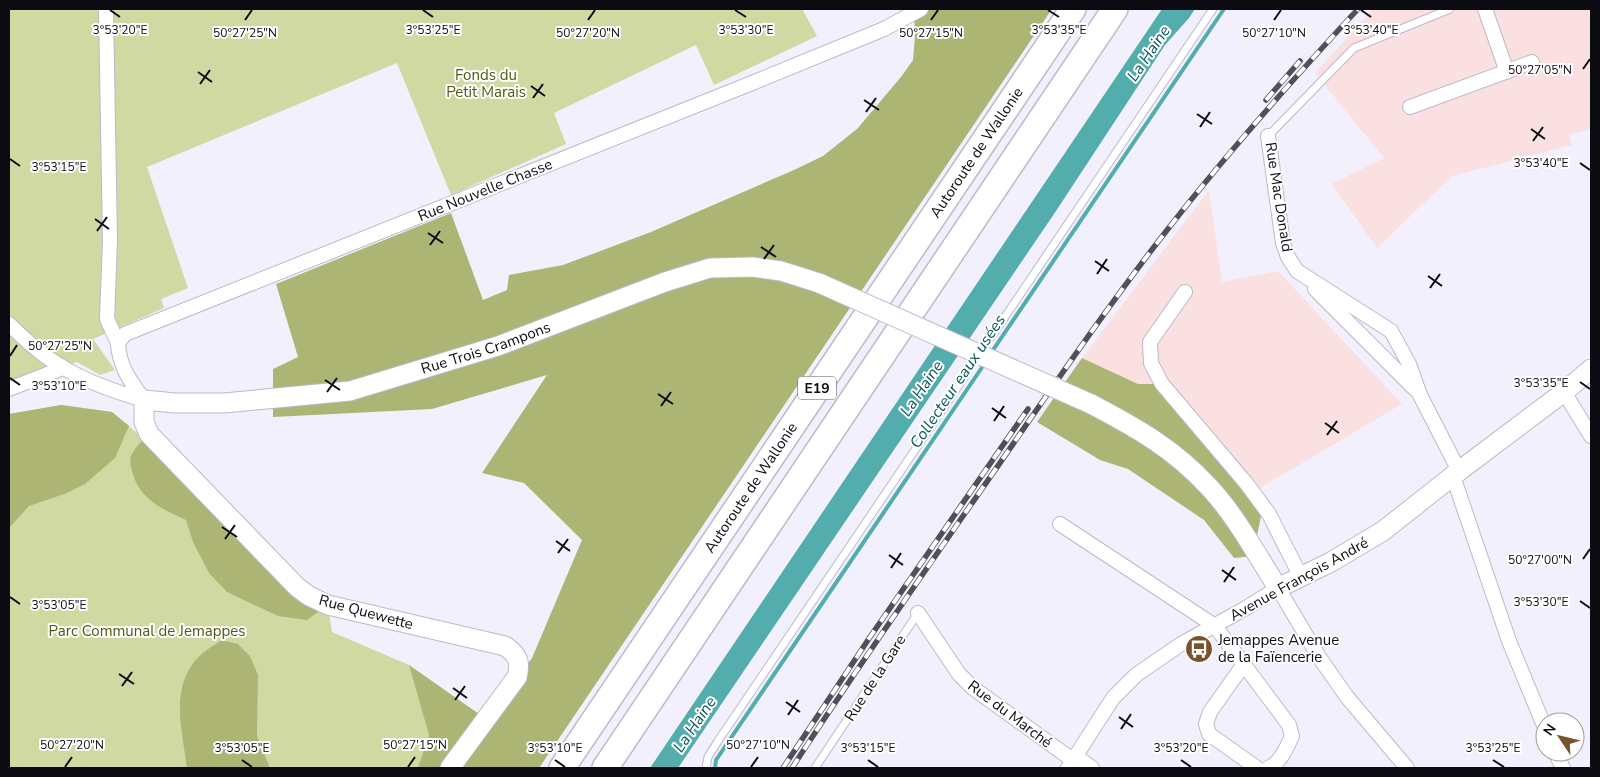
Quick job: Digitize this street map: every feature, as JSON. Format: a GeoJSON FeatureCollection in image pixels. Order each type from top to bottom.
{"type":"FeatureCollection","features":[{"type":"Feature","properties":{"kind":"highway","name":"Autoroute de Wallonie"},"geometry":{"type":"LineString","coordinates":[[562,768],[1073,9]]}},
{"type":"Feature","properties":{"kind":"highway","name":"E19"},"geometry":{"type":"LineString","coordinates":[[605,768],[1115,9]]}},
{"type":"Feature","properties":{"kind":"street"},"geometry":{"type":"LineString","coordinates":[[106,9],[110,240],[107,319],[118,343],[118,357],[131,382],[144,400]]}},
{"type":"Feature","properties":{"kind":"street"},"geometry":{"type":"LineString","coordinates":[[1485,9],[1507,72]]}},
{"type":"Feature","properties":{"kind":"street","name":"Rue Nouvelle Chasse"},"geometry":{"type":"LineString","coordinates":[[118,343],[125,334],[752,84],[884,29],[916,10]]}},
{"type":"Feature","properties":{"kind":"street"},"geometry":{"type":"LineString","coordinates":[[1410,107],[1532,62]]}},
{"type":"Feature","properties":{"kind":"street","name":"Rue Mac Donald"},"geometry":{"type":"LineString","coordinates":[[1268,136],[1283,243],[1288,257],[1297,271],[1420,394]]}},
{"type":"Feature","properties":{"kind":"street","name":"Rue Trois Crampons"},"geometry":{"type":"LineString","coordinates":[[144,400],[175,403],[224,402],[350,391],[498,346],[665,282],[710,268],[734,267],[781,271],[819,283],[1091,404],[1165,446],[1210,488],[1232,515],[1278,588]]}},
{"type":"Feature","properties":{"kind":"street","name":"Rue Mac Donald"},"geometry":{"type":"LineString","coordinates":[[1297,271],[1391,331],[1409,364],[1420,394],[1456,473],[1509,641],[1538,712]]}},
{"type":"Feature","properties":{"kind":"street"},"geometry":{"type":"LineString","coordinates":[[1185,292],[1150,342],[1151,363],[1162,384],[1246,483],[1268,514],[1301,577]]}},
{"type":"Feature","properties":{"kind":"street"},"geometry":{"type":"LineString","coordinates":[[9,324],[63,368],[96,384],[144,400]]}},
{"type":"Feature","properties":{"kind":"street"},"geometry":{"type":"LineString","coordinates":[[9,388],[63,368]]}},
{"type":"Feature","properties":{"kind":"street","name":"Avenue François André"},"geometry":{"type":"LineString","coordinates":[[1073,762],[1113,698],[1136,675],[1162,656],[1278,588],[1356,548],[1383,531],[1456,473],[1564,392],[1591,369]]}},
{"type":"Feature","properties":{"kind":"street"},"geometry":{"type":"LineString","coordinates":[[1564,392],[1591,436]]}},
{"type":"Feature","properties":{"kind":"street","name":"Rue Quewette"},"geometry":{"type":"LineString","coordinates":[[144,400],[144,422],[149,434],[297,587],[309,596],[328,604],[505,646],[513,652],[518,659],[520,667],[517,677],[450,768]]}},
{"type":"Feature","properties":{"kind":"street"},"geometry":{"type":"LineString","coordinates":[[1060,524],[1215,626],[1289,725],[1292,736],[1273,766],[1268,768]]}},
{"type":"Feature","properties":{"kind":"street"},"geometry":{"type":"LineString","coordinates":[[1278,588],[1319,657],[1341,689],[1407,768]]}},
{"type":"Feature","properties":{"kind":"street","name":"Rue du Marché"},"geometry":{"type":"LineString","coordinates":[[918,613],[959,674],[969,684],[1073,762],[1092,768]]}},
{"type":"Feature","properties":{"kind":"street"},"geometry":{"type":"LineString","coordinates":[[1244,664],[1210,712],[1206,724],[1209,734],[1258,768]]}},
{"type":"Feature","properties":{"kind":"lane"},"geometry":{"type":"LineString","coordinates":[[706,768],[708,756],[965,376],[968,366],[992,336],[1213,9]]}},
{"type":"Feature","properties":{"kind":"lane","name":"Rue Mac Donald"},"geometry":{"type":"LineString","coordinates":[[1268,136],[1354,48],[1450,9]]}},
{"type":"Feature","properties":{"kind":"lane","name":"Rue de la Gare"},"geometry":{"type":"LineString","coordinates":[[815,768],[918,613]]}},
{"type":"Feature","properties":{"kind":"shaded area"},"geometry":{"type":"Polygon","coordinates":[[[1373,9],[1591,9],[1591,129],[1569,134],[1572,145],[1452,176],[1377,248],[1332,184],[1384,158],[1315,73],[1373,9]]]}},
{"type":"Feature","properties":{"kind":"shaded area"},"geometry":{"type":"Polygon","coordinates":[[[1209,190],[1222,282],[1278,271],[1402,404],[1253,492],[1162,384],[1138,384],[1082,358],[1209,190]]]}},
{"type":"Feature","properties":{"kind":"green space","name":"Fonds du Petit Marais"},"geometry":{"type":"Polygon","coordinates":[[[9,9],[802,9],[817,36],[714,85],[696,45],[554,113],[566,144],[451,195],[397,63],[147,167],[188,288],[161,299],[164,308],[93,339],[115,370],[100,375],[77,362],[9,389],[9,9]]]}},
{"type":"Feature","properties":{"kind":"green space"},"geometry":{"type":"Polygon","coordinates":[[[921,9],[1052,9],[539,768],[450,768],[532,658],[582,540],[524,483],[482,473],[547,375],[432,409],[273,417],[273,369],[298,357],[276,284],[451,213],[483,300],[507,290],[509,275],[563,265],[651,232],[823,156],[857,129],[913,60],[914,13],[921,9]]]}},
{"type":"Feature","properties":{"kind":"green space"},"geometry":{"type":"Polygon","coordinates":[[[1082,358],[1138,384],[1162,384],[1263,506],[1253,556],[1234,558],[1204,520],[1128,469],[1100,460],[1037,422],[1082,358]]]}},
{"type":"Feature","properties":{"kind":"green space","name":"Parc Communal de Jemappes"},"geometry":{"type":"Polygon","coordinates":[[[61,405],[112,412],[137,433],[149,434],[328,605],[332,632],[409,665],[486,719],[448,768],[9,768],[9,414],[61,405]]]}},
{"type":"Feature","properties":{"kind":"green space"},"geometry":{"type":"Polygon","coordinates":[[[61,405],[112,412],[129,426],[115,458],[85,484],[67,493],[29,506],[10,527],[9,546],[9,414],[61,405]]]}},
{"type":"Feature","properties":{"kind":"green space"},"geometry":{"type":"Polygon","coordinates":[[[149,434],[328,605],[307,620],[278,616],[227,592],[209,573],[193,542],[186,520],[168,512],[153,502],[135,481],[130,458],[136,447],[149,434]]]}},
{"type":"Feature","properties":{"kind":"green space"},"geometry":{"type":"Polygon","coordinates":[[[222,640],[238,644],[250,656],[258,675],[257,736],[270,768],[187,768],[180,715],[182,689],[186,676],[198,657],[222,640]]]}},
{"type":"Feature","properties":{"kind":"green space"},"geometry":{"type":"Polygon","coordinates":[[[409,665],[486,719],[448,768],[418,768],[429,735],[409,665]]]}},
{"type":"Feature","properties":{"kind":"water","name":"La Haine"},"geometry":{"type":"Polygon","coordinates":[[[1162,9],[1195,9],[1165,45],[1056,211],[678,768],[650,768],[1162,9]]]}},
{"type":"Feature","properties":{"kind":"waterway","name":"Collecteur eaux usées"},"geometry":{"type":"LineString","coordinates":[[991,353],[1224,9]]}},
{"type":"Feature","properties":{"kind":"waterway","name":"Collecteur eaux usées"},"geometry":{"type":"LineString","coordinates":[[715,768],[716,760],[985,363]]}},
{"type":"Feature","properties":{"kind":"railway"},"geometry":{"type":"LineString","coordinates":[[792,768],[963,516],[1117,296],[1193,197],[1239,142],[1358,9]]}},
{"type":"Feature","properties":{"kind":"railway"},"geometry":{"type":"LineString","coordinates":[[1266,100],[1300,61]]}},
{"type":"Feature","properties":{"kind":"railway"},"geometry":{"type":"LineString","coordinates":[[783,768],[870,637],[1028,409]]}},
{"type":"Feature","properties":{"kind":"place","name":"Jemappes Avenue de la Faïencerie"},"geometry":{"type":"Point","coordinates":[1199,649]}}]}
